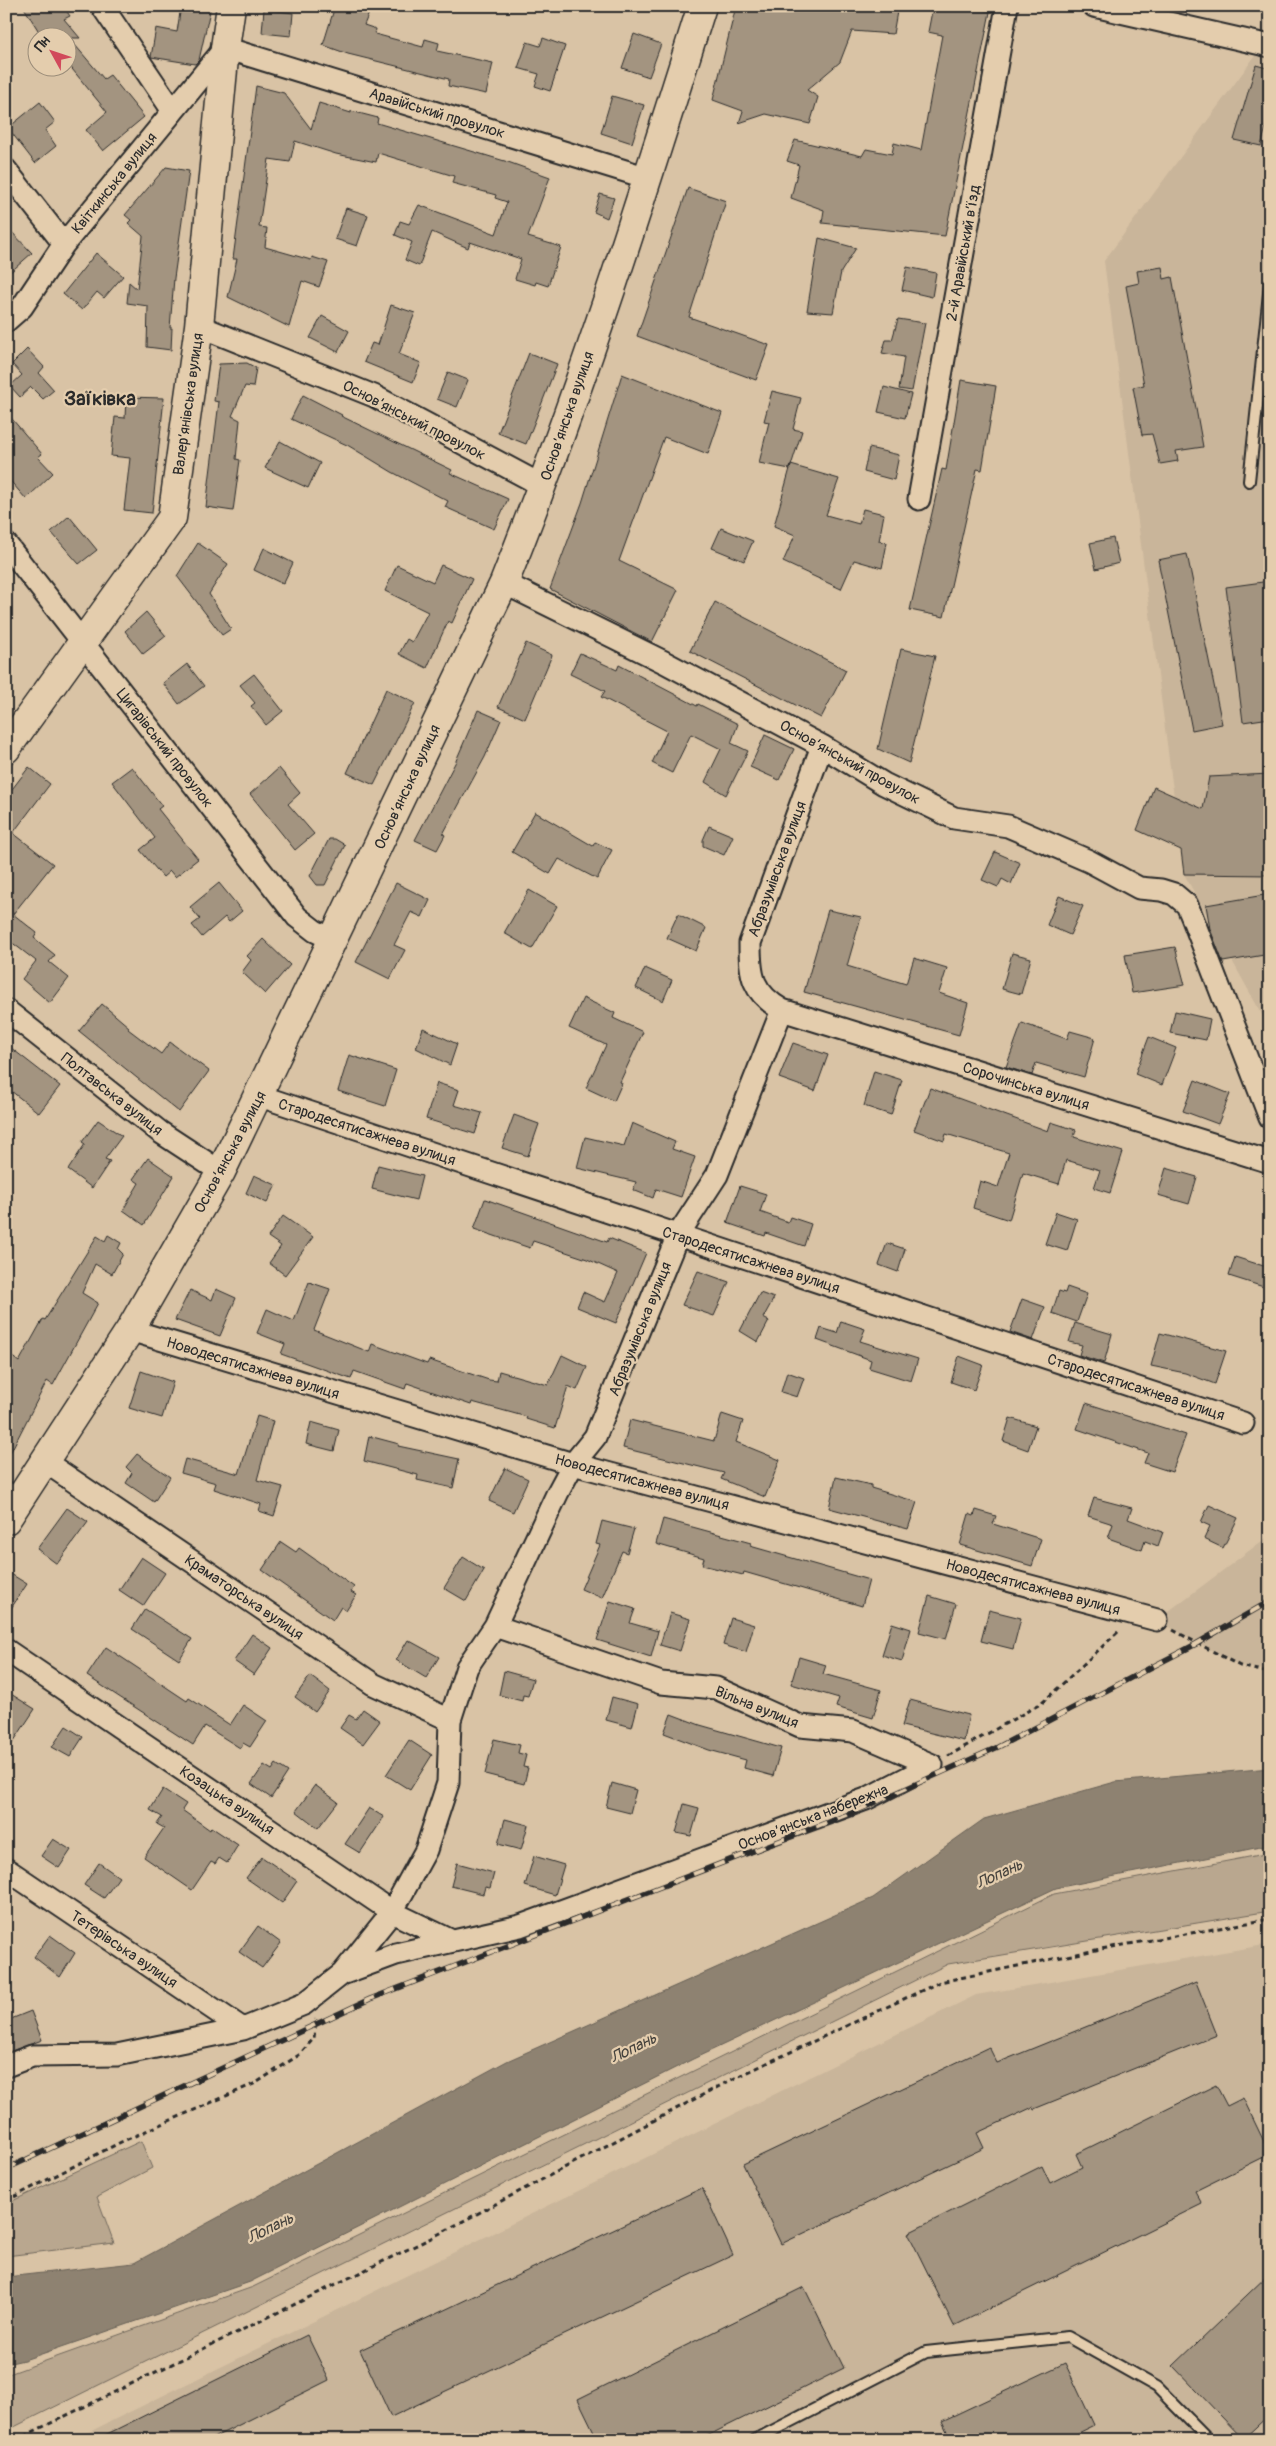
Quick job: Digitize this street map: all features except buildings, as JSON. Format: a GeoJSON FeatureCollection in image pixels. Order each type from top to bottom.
{"type":"FeatureCollection","features":[{"type":"Feature","properties":{"kind":"street"},"geometry":{"type":"LineString","coordinates":[[102,6],[173,111]]}},
{"type":"Feature","properties":{"kind":"street","name":"Валер’янівська вулиця"},"geometry":{"type":"LineString","coordinates":[[6,749],[172,518],[199,326],[225,48],[231,6]]}},
{"type":"Feature","properties":{"kind":"street","name":"Основ’янська вулиця"},"geometry":{"type":"LineString","coordinates":[[6,1520],[14,1491],[44,1461],[130,1330],[222,1172],[260,1096],[504,582],[542,486],[648,178],[702,6]]}},
{"type":"Feature","properties":{"kind":"street","name":"2-й Аравійський в’їзд"},"geometry":{"type":"LineString","coordinates":[[919,499],[1007,6]]}},
{"type":"Feature","properties":{"kind":"street"},"geometry":{"type":"LineString","coordinates":[[1094,6],[1270,46]]}},
{"type":"Feature","properties":{"kind":"street","name":"Квіткинська вулиця"},"geometry":{"type":"LineString","coordinates":[[6,321],[22,307],[64,244],[225,48]]}},
{"type":"Feature","properties":{"kind":"street","name":"Аравійський провулок"},"geometry":{"type":"LineString","coordinates":[[225,48],[648,178]]}},
{"type":"Feature","properties":{"kind":"street"},"geometry":{"type":"LineString","coordinates":[[6,170],[64,244]]}},
{"type":"Feature","properties":{"kind":"street","name":"Основ’янський провулок"},"geometry":{"type":"LineString","coordinates":[[199,326],[374,396],[542,486]]}},
{"type":"Feature","properties":{"kind":"street","name":"Цигарівський провулок"},"geometry":{"type":"LineString","coordinates":[[6,544],[297,917],[315,931],[334,940]]}},
{"type":"Feature","properties":{"kind":"street","name":"Основ’янський провулок"},"geometry":{"type":"LineString","coordinates":[[504,582],[664,662],[822,746],[884,784],[954,818],[1008,826],[1089,861],[1139,888],[1161,890],[1174,894],[1186,905],[1192,917],[1270,1118]]}},
{"type":"Feature","properties":{"kind":"street","name":"Абразумівська вулиця"},"geometry":{"type":"LineString","coordinates":[[334,1980],[392,1912],[426,1850],[448,1783],[450,1720],[467,1667],[495,1626],[573,1464],[595,1437],[678,1235],[717,1175],[782,1010],[762,994],[750,974],[750,943],[822,746]]}},
{"type":"Feature","properties":{"kind":"street","name":"Полтавська вулиця"},"geometry":{"type":"LineString","coordinates":[[6,1010],[160,1132],[222,1172]]}},
{"type":"Feature","properties":{"kind":"street","name":"Сорочинська вулиця"},"geometry":{"type":"LineString","coordinates":[[782,1010],[1270,1162]]}},
{"type":"Feature","properties":{"kind":"street","name":"Стародесятисажнева вулиця"},"geometry":{"type":"LineString","coordinates":[[260,1096],[1243,1423]]}},
{"type":"Feature","properties":{"kind":"street","name":"Новодесятисажнева вулиця"},"geometry":{"type":"LineString","coordinates":[[130,1330],[573,1464],[1157,1620]]}},
{"type":"Feature","properties":{"kind":"street","name":"Краматорська вулиця"},"geometry":{"type":"LineString","coordinates":[[44,1461],[373,1684],[450,1720]]}},
{"type":"Feature","properties":{"kind":"street","name":"Вільна вулиця"},"geometry":{"type":"LineString","coordinates":[[495,1626],[661,1683],[716,1688],[800,1726],[853,1731],[932,1765]]}},
{"type":"Feature","properties":{"kind":"street","name":"Козацька вулиця"},"geometry":{"type":"LineString","coordinates":[[6,1650],[392,1912],[452,1941]]}},
{"type":"Feature","properties":{"kind":"street","name":"Основ’янська набережна"},"geometry":{"type":"LineString","coordinates":[[334,1980],[396,1954],[520,1926],[866,1799],[932,1765]]}},
{"type":"Feature","properties":{"kind":"street","name":"Тетерівська вулиця"},"geometry":{"type":"LineString","coordinates":[[6,1869],[243,2029]]}},
{"type":"Feature","properties":{"kind":"street"},"geometry":{"type":"LineString","coordinates":[[6,2066],[32,2056],[117,2055],[243,2029],[304,2004],[334,1980]]}},
{"type":"Feature","properties":{"kind":"lane"},"geometry":{"type":"LineString","coordinates":[[1249,481],[1270,284]]}},
{"type":"Feature","properties":{"kind":"lane"},"geometry":{"type":"LineString","coordinates":[[755,2440],[926,2352],[1068,2336],[1157,2387],[1209,2440]]}},
{"type":"Feature","properties":{"kind":"path"},"geometry":{"type":"LineString","coordinates":[[1157,1620],[1196,1644],[1240,1666],[1270,1674]]}},
{"type":"Feature","properties":{"kind":"path"},"geometry":{"type":"LineString","coordinates":[[932,1765],[1042,1703],[1123,1627]]}},
{"type":"Feature","properties":{"kind":"path"},"geometry":{"type":"LineString","coordinates":[[16,2440],[433,2237],[731,2080],[940,1982],[1101,1949],[1270,1919]]}},
{"type":"Feature","properties":{"kind":"path"},"geometry":{"type":"LineString","coordinates":[[6,2201],[121,2142],[256,2083],[299,2055],[314,2038],[317,2012],[334,1980]]}},
{"type":"Feature","properties":{"kind":"shaded area"},"geometry":{"type":"Polygon","coordinates":[[[1266,6],[1270,6],[1270,1029],[1184,874],[1104,261],[1255,56],[1266,6]]]}},
{"type":"Feature","properties":{"kind":"shaded area"},"geometry":{"type":"Polygon","coordinates":[[[1270,1535],[1270,1671],[1240,1666],[1157,1620],[1270,1535]]]}},
{"type":"Feature","properties":{"kind":"shaded area"},"geometry":{"type":"Polygon","coordinates":[[[1270,1853],[1270,1911],[948,1964],[6,2431],[6,2375],[253,2287],[1054,1894],[1270,1853]]]}},
{"type":"Feature","properties":{"kind":"shaded area"},"geometry":{"type":"Polygon","coordinates":[[[1270,1944],[1270,2440],[73,2440],[976,1995],[1270,1944]]]}},
{"type":"Feature","properties":{"kind":"shaded area"},"geometry":{"type":"Polygon","coordinates":[[[141,2141],[152,2168],[97,2197],[114,2243],[6,2256],[6,2204],[141,2141]]]}},
{"type":"Feature","properties":{"kind":"water","name":"Лопань"},"geometry":{"type":"Polygon","coordinates":[[[1270,1768],[1270,1845],[1056,1888],[693,2059],[250,2282],[24,2360],[6,2364],[6,2277],[134,2263],[507,2061],[873,1898],[984,1819],[1115,1782],[1270,1768]]]}},
{"type":"Feature","properties":{"kind":"railway"},"geometry":{"type":"LineString","coordinates":[[6,2169],[370,1999],[854,1812],[998,1747],[1196,1644],[1270,1601]]}},
{"type":"Feature","properties":{"kind":"district","name":"Заїківка"},"geometry":{"type":"Point","coordinates":[100,398]}}]}
